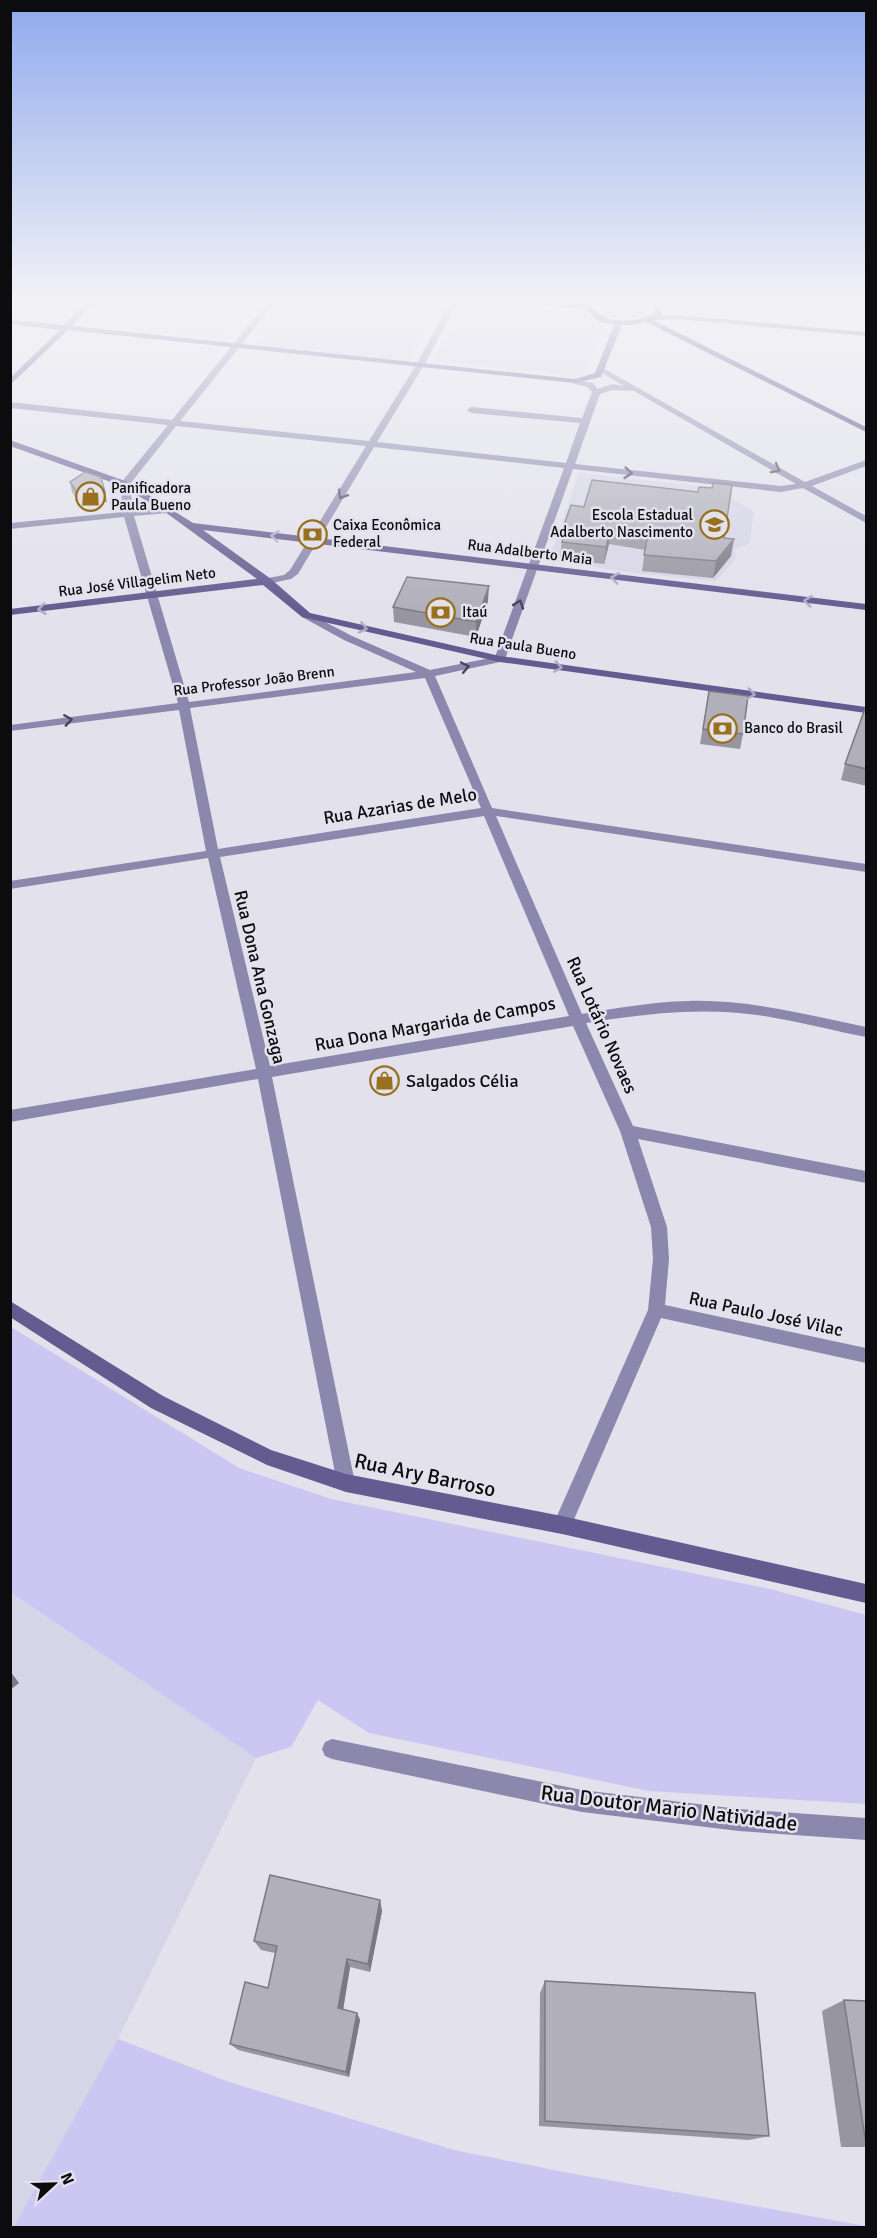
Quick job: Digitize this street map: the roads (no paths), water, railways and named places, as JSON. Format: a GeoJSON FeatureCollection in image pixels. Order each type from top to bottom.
{"type":"FeatureCollection","features":[{"type":"Feature","properties":{"kind":"main road"},"geometry":{"type":"LineString","coordinates":[[817,404],[867,430]]}},
{"type":"Feature","properties":{"kind":"main road","name":"Rua Paula Bueno"},"geometry":{"type":"LineString","coordinates":[[10,443],[125,484],[190,525],[267,581],[306,615],[500,659],[867,710]]}},
{"type":"Feature","properties":{"kind":"main road","name":"Rua Adalberto Maia"},"geometry":{"type":"LineString","coordinates":[[190,525],[867,608]]}},
{"type":"Feature","properties":{"kind":"main road","name":"Rua José Villagelim Neto"},"geometry":{"type":"LineString","coordinates":[[10,612],[267,581]]}},
{"type":"Feature","properties":{"kind":"main road","name":"Rua Ary Barroso"},"geometry":{"type":"LineString","coordinates":[[10,1308],[157,1402],[267,1457],[346,1483],[562,1525],[867,1594]]}},
{"type":"Feature","properties":{"kind":"street"},"geometry":{"type":"LineString","coordinates":[[125,484],[188,404]]}},
{"type":"Feature","properties":{"kind":"street"},"geometry":{"type":"LineString","coordinates":[[267,581],[287,577],[294,572],[396,404]]}},
{"type":"Feature","properties":{"kind":"street"},"geometry":{"type":"LineString","coordinates":[[500,659],[591,404]]}},
{"type":"Feature","properties":{"kind":"street"},"geometry":{"type":"LineString","coordinates":[[661,404],[867,520]]}},
{"type":"Feature","properties":{"kind":"street"},"geometry":{"type":"LineString","coordinates":[[10,405],[781,489],[805,485],[867,463]]}},
{"type":"Feature","properties":{"kind":"street"},"geometry":{"type":"LineString","coordinates":[[471,410],[585,421]]}},
{"type":"Feature","properties":{"kind":"street","name":"Rua Dona Ana Gonzaga"},"geometry":{"type":"LineString","coordinates":[[125,484],[128,513],[184,705],[213,853],[264,1074],[346,1483]]}},
{"type":"Feature","properties":{"kind":"street"},"geometry":{"type":"LineString","coordinates":[[10,526],[168,510]]}},
{"type":"Feature","properties":{"kind":"street"},"geometry":{"type":"LineString","coordinates":[[306,615],[348,638],[429,674]]}},
{"type":"Feature","properties":{"kind":"street","name":"Rua Professor João Brenn"},"geometry":{"type":"LineString","coordinates":[[10,728],[429,674],[500,659]]}},
{"type":"Feature","properties":{"kind":"street","name":"Rua Lotário Novaes"},"geometry":{"type":"LineString","coordinates":[[429,674],[577,1019],[628,1131],[659,1227],[661,1259],[656,1310],[562,1525]]}},
{"type":"Feature","properties":{"kind":"street","name":"Rua Azarias de Melo"},"geometry":{"type":"LineString","coordinates":[[10,885],[488,811],[867,868]]}},
{"type":"Feature","properties":{"kind":"street","name":"Rua Dona Margarida de Campos"},"geometry":{"type":"LineString","coordinates":[[10,1116],[640,1009],[690,1006],[756,1010],[867,1032]]}},
{"type":"Feature","properties":{"kind":"street"},"geometry":{"type":"LineString","coordinates":[[628,1131],[867,1177]]}},
{"type":"Feature","properties":{"kind":"street","name":"Rua Paulo José Vilac"},"geometry":{"type":"LineString","coordinates":[[656,1310],[867,1356]]}},
{"type":"Feature","properties":{"kind":"street","name":"Rua Doutor Mario Natividade"},"geometry":{"type":"LineString","coordinates":[[332,1749],[582,1801],[739,1820],[867,1829]]}},
{"type":"Feature","properties":{"kind":"place","name":"Panificadora Paula Bueno"},"geometry":{"type":"Point","coordinates":[90,497]}},
{"type":"Feature","properties":{"kind":"place","name":"Escola Estadual Adalberto Nascimento"},"geometry":{"type":"Point","coordinates":[714,524]}},
{"type":"Feature","properties":{"kind":"place","name":"Caixa Econômica Federal"},"geometry":{"type":"Point","coordinates":[312,534]}},
{"type":"Feature","properties":{"kind":"place","name":"Itaú"},"geometry":{"type":"Point","coordinates":[441,612]}},
{"type":"Feature","properties":{"kind":"place","name":"Banco do Brasil"},"geometry":{"type":"Point","coordinates":[723,728]}},
{"type":"Feature","properties":{"kind":"place","name":"Salgados Célia"},"geometry":{"type":"Point","coordinates":[385,1081]}}]}
